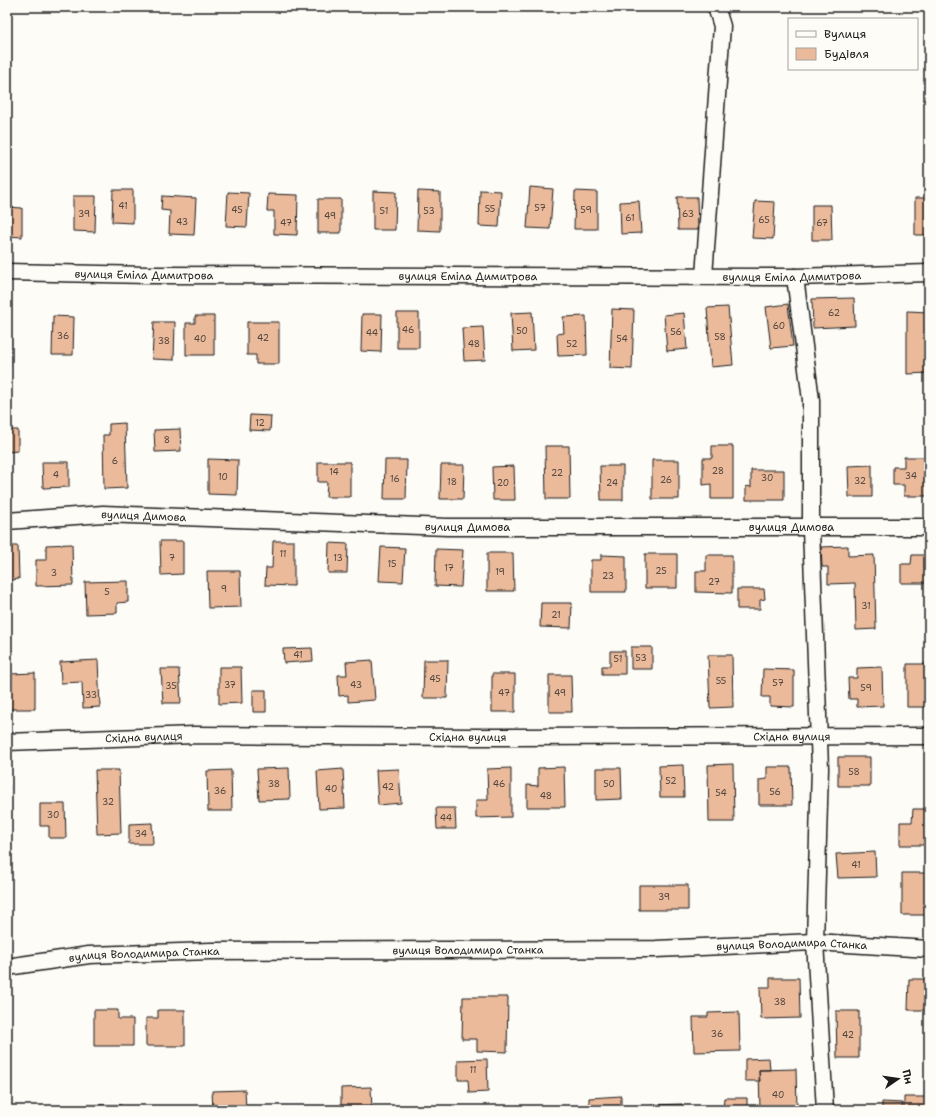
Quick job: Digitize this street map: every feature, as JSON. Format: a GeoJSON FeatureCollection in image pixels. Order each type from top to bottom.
{"type":"FeatureCollection","features":[{"type":"Feature","properties":{"kind":"street"},"geometry":{"type":"LineString","coordinates":[[704,276],[722,26],[716,7]]}},
{"type":"Feature","properties":{"kind":"street","name":"вулиця Еміла Димитрова"},"geometry":{"type":"LineString","coordinates":[[7,272],[147,275],[796,277],[929,273]]}},
{"type":"Feature","properties":{"kind":"street"},"geometry":{"type":"LineString","coordinates":[[796,277],[811,400],[811,529],[820,768],[815,942],[825,1110]]}},
{"type":"Feature","properties":{"kind":"street","name":"вулиця Димова"},"geometry":{"type":"LineString","coordinates":[[7,521],[103,514],[447,527],[811,529],[929,528]]}},
{"type":"Feature","properties":{"kind":"street","name":"Східна вулиця"},"geometry":{"type":"LineString","coordinates":[[7,742],[194,735],[929,736]]}},
{"type":"Feature","properties":{"kind":"street","name":"вулиця Володимира Станка"},"geometry":{"type":"LineString","coordinates":[[7,967],[89,956],[143,953],[656,949],[815,942],[929,949]]}},
{"type":"Feature","properties":{"kind":"building"},"geometry":{"type":"Polygon","coordinates":[[[530,187],[553,189],[550,229],[527,228],[530,187]]]}},
{"type":"Feature","properties":{"kind":"building"},"geometry":{"type":"Polygon","coordinates":[[[113,190],[133,190],[133,223],[112,222],[113,190]]]}},
{"type":"Feature","properties":{"kind":"building"},"geometry":{"type":"Polygon","coordinates":[[[480,190],[501,191],[499,227],[479,226],[480,190]]]}},
{"type":"Feature","properties":{"kind":"building"},"geometry":{"type":"Polygon","coordinates":[[[373,191],[396,192],[395,230],[373,230],[373,191]]]}},
{"type":"Feature","properties":{"kind":"building"},"geometry":{"type":"Polygon","coordinates":[[[418,191],[440,192],[440,231],[417,230],[418,191]]]}},
{"type":"Feature","properties":{"kind":"building"},"geometry":{"type":"Polygon","coordinates":[[[575,191],[597,192],[597,229],[574,229],[575,191]]]}},
{"type":"Feature","properties":{"kind":"building"},"geometry":{"type":"Polygon","coordinates":[[[228,192],[249,193],[247,227],[226,226],[228,192]]]}},
{"type":"Feature","properties":{"kind":"building"},"geometry":{"type":"Polygon","coordinates":[[[268,194],[298,195],[297,235],[274,234],[274,211],[267,211],[268,194]]]}},
{"type":"Feature","properties":{"kind":"building"},"geometry":{"type":"Polygon","coordinates":[[[73,196],[96,196],[95,232],[73,231],[73,196]]]}},
{"type":"Feature","properties":{"kind":"building"},"geometry":{"type":"Polygon","coordinates":[[[162,196],[196,198],[194,235],[169,234],[170,211],[161,210],[162,196]]]}},
{"type":"Feature","properties":{"kind":"building"},"geometry":{"type":"Polygon","coordinates":[[[677,197],[697,197],[698,230],[678,230],[677,197]]]}},
{"type":"Feature","properties":{"kind":"building"},"geometry":{"type":"Polygon","coordinates":[[[915,198],[929,198],[929,235],[915,235],[915,198]]]}},
{"type":"Feature","properties":{"kind":"building"},"geometry":{"type":"Polygon","coordinates":[[[318,199],[341,199],[341,233],[318,233],[318,199]]]}},
{"type":"Feature","properties":{"kind":"building"},"geometry":{"type":"Polygon","coordinates":[[[639,201],[641,233],[621,234],[620,202],[639,201]]]}},
{"type":"Feature","properties":{"kind":"building"},"geometry":{"type":"Polygon","coordinates":[[[755,201],[775,202],[773,239],[752,238],[755,201]]]}},
{"type":"Feature","properties":{"kind":"building"},"geometry":{"type":"Polygon","coordinates":[[[812,205],[831,205],[832,240],[812,240],[812,205]]]}},
{"type":"Feature","properties":{"kind":"building"},"geometry":{"type":"Polygon","coordinates":[[[7,207],[22,208],[22,237],[7,236],[7,207]]]}},
{"type":"Feature","properties":{"kind":"building"},"geometry":{"type":"Polygon","coordinates":[[[854,298],[855,326],[813,328],[812,299],[854,298]]]}},
{"type":"Feature","properties":{"kind":"building"},"geometry":{"type":"Polygon","coordinates":[[[788,304],[793,346],[771,348],[766,307],[788,304]]]}},
{"type":"Feature","properties":{"kind":"building"},"geometry":{"type":"Polygon","coordinates":[[[728,307],[733,365],[711,367],[707,308],[728,307]]]}},
{"type":"Feature","properties":{"kind":"building"},"geometry":{"type":"Polygon","coordinates":[[[612,309],[634,310],[632,369],[610,368],[612,309]]]}},
{"type":"Feature","properties":{"kind":"building"},"geometry":{"type":"Polygon","coordinates":[[[907,311],[929,312],[929,373],[907,374],[907,311]]]}},
{"type":"Feature","properties":{"kind":"building"},"geometry":{"type":"Polygon","coordinates":[[[532,312],[534,350],[513,351],[511,313],[532,312]]]}},
{"type":"Feature","properties":{"kind":"building"},"geometry":{"type":"Polygon","coordinates":[[[7,313],[10,313],[10,368],[7,368],[7,313]]]}},
{"type":"Feature","properties":{"kind":"building"},"geometry":{"type":"Polygon","coordinates":[[[397,313],[419,313],[419,348],[397,348],[397,313]]]}},
{"type":"Feature","properties":{"kind":"building"},"geometry":{"type":"Polygon","coordinates":[[[684,313],[687,349],[667,351],[664,315],[684,313]]]}},
{"type":"Feature","properties":{"kind":"building"},"geometry":{"type":"Polygon","coordinates":[[[362,314],[382,314],[381,352],[361,351],[362,314]]]}},
{"type":"Feature","properties":{"kind":"building"},"geometry":{"type":"Polygon","coordinates":[[[53,316],[74,317],[73,355],[52,355],[53,316]]]}},
{"type":"Feature","properties":{"kind":"building"},"geometry":{"type":"Polygon","coordinates":[[[195,316],[214,316],[214,355],[186,355],[186,323],[195,323],[195,316]]]}},
{"type":"Feature","properties":{"kind":"building"},"geometry":{"type":"Polygon","coordinates":[[[586,316],[587,355],[558,356],[557,334],[564,333],[563,317],[586,316]]]}},
{"type":"Feature","properties":{"kind":"building"},"geometry":{"type":"Polygon","coordinates":[[[154,322],[175,322],[174,360],[152,359],[154,322]]]}},
{"type":"Feature","properties":{"kind":"building"},"geometry":{"type":"Polygon","coordinates":[[[247,322],[279,322],[279,364],[256,364],[256,355],[247,355],[247,322]]]}},
{"type":"Feature","properties":{"kind":"building"},"geometry":{"type":"Polygon","coordinates":[[[483,327],[485,360],[464,361],[462,328],[483,327]]]}},
{"type":"Feature","properties":{"kind":"building"},"geometry":{"type":"Polygon","coordinates":[[[250,415],[271,416],[270,431],[249,430],[250,415]]]}},
{"type":"Feature","properties":{"kind":"building"},"geometry":{"type":"Polygon","coordinates":[[[125,423],[127,488],[104,489],[103,435],[109,435],[109,424],[125,423]]]}},
{"type":"Feature","properties":{"kind":"building"},"geometry":{"type":"Polygon","coordinates":[[[180,429],[181,451],[155,452],[154,430],[180,429]]]}},
{"type":"Feature","properties":{"kind":"building"},"geometry":{"type":"Polygon","coordinates":[[[7,430],[18,430],[18,451],[7,452],[7,430]]]}},
{"type":"Feature","properties":{"kind":"building"},"geometry":{"type":"Polygon","coordinates":[[[545,446],[569,446],[570,499],[546,499],[545,446]]]}},
{"type":"Feature","properties":{"kind":"building"},"geometry":{"type":"Polygon","coordinates":[[[712,446],[733,446],[733,499],[711,499],[711,484],[703,485],[703,458],[712,458],[712,446]]]}},
{"type":"Feature","properties":{"kind":"building"},"geometry":{"type":"Polygon","coordinates":[[[904,457],[929,457],[929,496],[904,496],[904,485],[893,485],[893,467],[904,467],[904,457]]]}},
{"type":"Feature","properties":{"kind":"building"},"geometry":{"type":"Polygon","coordinates":[[[208,459],[238,460],[237,495],[208,494],[208,459]]]}},
{"type":"Feature","properties":{"kind":"building"},"geometry":{"type":"Polygon","coordinates":[[[385,460],[407,460],[406,499],[384,499],[385,460]]]}},
{"type":"Feature","properties":{"kind":"building"},"geometry":{"type":"Polygon","coordinates":[[[652,460],[679,460],[679,499],[652,499],[652,460]]]}},
{"type":"Feature","properties":{"kind":"building"},"geometry":{"type":"Polygon","coordinates":[[[42,462],[69,462],[69,487],[43,488],[42,462]]]}},
{"type":"Feature","properties":{"kind":"building"},"geometry":{"type":"Polygon","coordinates":[[[318,462],[350,462],[350,497],[326,497],[327,482],[318,482],[318,462]]]}},
{"type":"Feature","properties":{"kind":"building"},"geometry":{"type":"Polygon","coordinates":[[[441,465],[464,465],[463,499],[440,499],[441,465]]]}},
{"type":"Feature","properties":{"kind":"building"},"geometry":{"type":"Polygon","coordinates":[[[872,465],[872,497],[849,497],[848,466],[872,465]]]}},
{"type":"Feature","properties":{"kind":"building"},"geometry":{"type":"Polygon","coordinates":[[[514,466],[515,500],[493,500],[492,467],[514,466]]]}},
{"type":"Feature","properties":{"kind":"building"},"geometry":{"type":"Polygon","coordinates":[[[600,466],[623,466],[623,500],[601,500],[600,466]]]}},
{"type":"Feature","properties":{"kind":"building"},"geometry":{"type":"Polygon","coordinates":[[[751,470],[784,470],[784,500],[746,500],[746,486],[751,487],[751,470]]]}},
{"type":"Feature","properties":{"kind":"building"},"geometry":{"type":"Polygon","coordinates":[[[160,541],[183,541],[183,574],[161,575],[160,541]]]}},
{"type":"Feature","properties":{"kind":"building"},"geometry":{"type":"Polygon","coordinates":[[[273,541],[294,541],[294,586],[265,585],[266,568],[272,568],[273,541]]]}},
{"type":"Feature","properties":{"kind":"building"},"geometry":{"type":"Polygon","coordinates":[[[329,543],[348,544],[347,573],[328,573],[329,543]]]}},
{"type":"Feature","properties":{"kind":"building"},"geometry":{"type":"Polygon","coordinates":[[[72,544],[73,585],[36,586],[36,560],[46,560],[46,545],[72,544]]]}},
{"type":"Feature","properties":{"kind":"building"},"geometry":{"type":"Polygon","coordinates":[[[7,546],[18,546],[19,579],[7,580],[7,546]]]}},
{"type":"Feature","properties":{"kind":"building"},"geometry":{"type":"Polygon","coordinates":[[[848,546],[848,556],[874,555],[876,629],[856,630],[855,583],[828,584],[828,567],[822,567],[821,547],[848,546]]]}},
{"type":"Feature","properties":{"kind":"building"},"geometry":{"type":"Polygon","coordinates":[[[381,547],[405,548],[403,582],[379,581],[381,547]]]}},
{"type":"Feature","properties":{"kind":"building"},"geometry":{"type":"Polygon","coordinates":[[[436,549],[463,550],[461,587],[435,586],[436,549]]]}},
{"type":"Feature","properties":{"kind":"building"},"geometry":{"type":"Polygon","coordinates":[[[487,553],[513,553],[514,591],[487,591],[487,553]]]}},
{"type":"Feature","properties":{"kind":"building"},"geometry":{"type":"Polygon","coordinates":[[[645,554],[677,554],[677,588],[645,588],[645,554]]]}},
{"type":"Feature","properties":{"kind":"building"},"geometry":{"type":"Polygon","coordinates":[[[601,555],[626,556],[626,592],[591,592],[591,560],[601,560],[601,555]]]}},
{"type":"Feature","properties":{"kind":"building"},"geometry":{"type":"Polygon","coordinates":[[[706,555],[732,555],[732,593],[696,592],[696,571],[706,571],[706,555]]]}},
{"type":"Feature","properties":{"kind":"building"},"geometry":{"type":"Polygon","coordinates":[[[912,555],[929,555],[929,583],[901,583],[901,564],[911,564],[912,555]]]}},
{"type":"Feature","properties":{"kind":"building"},"geometry":{"type":"Polygon","coordinates":[[[207,571],[240,571],[241,607],[208,608],[207,571]]]}},
{"type":"Feature","properties":{"kind":"building"},"geometry":{"type":"Polygon","coordinates":[[[128,581],[128,602],[117,603],[117,613],[86,614],[85,582],[128,581]]]}},
{"type":"Feature","properties":{"kind":"building"},"geometry":{"type":"Polygon","coordinates":[[[737,589],[764,589],[765,599],[760,600],[760,609],[737,609],[737,589]]]}},
{"type":"Feature","properties":{"kind":"building"},"geometry":{"type":"Polygon","coordinates":[[[541,603],[572,603],[571,628],[540,627],[541,603]]]}},
{"type":"Feature","properties":{"kind":"building"},"geometry":{"type":"Polygon","coordinates":[[[631,647],[652,647],[652,669],[631,669],[631,647]]]}},
{"type":"Feature","properties":{"kind":"building"},"geometry":{"type":"Polygon","coordinates":[[[312,648],[313,661],[284,663],[283,649],[312,648]]]}},
{"type":"Feature","properties":{"kind":"building"},"geometry":{"type":"Polygon","coordinates":[[[610,651],[625,651],[625,674],[602,674],[602,666],[610,666],[610,651]]]}},
{"type":"Feature","properties":{"kind":"building"},"geometry":{"type":"Polygon","coordinates":[[[708,655],[732,655],[733,707],[710,708],[708,655]]]}},
{"type":"Feature","properties":{"kind":"building"},"geometry":{"type":"Polygon","coordinates":[[[98,660],[100,707],[83,708],[82,682],[61,683],[60,662],[98,660]]]}},
{"type":"Feature","properties":{"kind":"building"},"geometry":{"type":"Polygon","coordinates":[[[372,660],[375,700],[348,702],[348,695],[339,696],[338,675],[347,675],[346,662],[372,660]]]}},
{"type":"Feature","properties":{"kind":"building"},"geometry":{"type":"Polygon","coordinates":[[[424,660],[448,660],[447,698],[423,698],[424,660]]]}},
{"type":"Feature","properties":{"kind":"building"},"geometry":{"type":"Polygon","coordinates":[[[907,664],[929,664],[929,707],[907,707],[907,664]]]}},
{"type":"Feature","properties":{"kind":"building"},"geometry":{"type":"Polygon","coordinates":[[[219,667],[241,667],[242,703],[219,704],[219,667]]]}},
{"type":"Feature","properties":{"kind":"building"},"geometry":{"type":"Polygon","coordinates":[[[882,667],[883,706],[857,707],[857,699],[849,699],[848,678],[857,678],[857,668],[882,667]]]}},
{"type":"Feature","properties":{"kind":"building"},"geometry":{"type":"Polygon","coordinates":[[[161,669],[179,669],[181,703],[163,703],[161,669]]]}},
{"type":"Feature","properties":{"kind":"building"},"geometry":{"type":"Polygon","coordinates":[[[763,669],[794,670],[794,707],[770,706],[770,697],[762,697],[763,669]]]}},
{"type":"Feature","properties":{"kind":"building"},"geometry":{"type":"Polygon","coordinates":[[[35,673],[35,709],[9,709],[9,674],[35,673]]]}},
{"type":"Feature","properties":{"kind":"building"},"geometry":{"type":"Polygon","coordinates":[[[492,674],[515,674],[515,712],[492,712],[492,674]]]}},
{"type":"Feature","properties":{"kind":"building"},"geometry":{"type":"Polygon","coordinates":[[[549,675],[571,675],[572,712],[549,712],[549,675]]]}},
{"type":"Feature","properties":{"kind":"building"},"geometry":{"type":"Polygon","coordinates":[[[253,690],[266,690],[266,712],[253,712],[253,690]]]}},
{"type":"Feature","properties":{"kind":"building"},"geometry":{"type":"Polygon","coordinates":[[[838,757],[870,757],[870,786],[838,786],[838,757]]]}},
{"type":"Feature","properties":{"kind":"building"},"geometry":{"type":"Polygon","coordinates":[[[733,764],[734,822],[709,822],[708,765],[733,764]]]}},
{"type":"Feature","properties":{"kind":"building"},"geometry":{"type":"Polygon","coordinates":[[[683,765],[684,797],[660,797],[659,766],[683,765]]]}},
{"type":"Feature","properties":{"kind":"building"},"geometry":{"type":"Polygon","coordinates":[[[564,767],[565,807],[527,807],[527,785],[538,786],[538,768],[564,767]]]}},
{"type":"Feature","properties":{"kind":"building"},"geometry":{"type":"Polygon","coordinates":[[[767,767],[791,767],[792,805],[759,805],[759,780],[767,779],[767,767]]]}},
{"type":"Feature","properties":{"kind":"building"},"geometry":{"type":"Polygon","coordinates":[[[289,768],[290,799],[259,800],[257,769],[289,768]]]}},
{"type":"Feature","properties":{"kind":"building"},"geometry":{"type":"Polygon","coordinates":[[[511,768],[511,817],[476,818],[476,800],[488,800],[487,769],[511,768]]]}},
{"type":"Feature","properties":{"kind":"building"},"geometry":{"type":"Polygon","coordinates":[[[596,768],[621,768],[622,799],[596,800],[596,768]]]}},
{"type":"Feature","properties":{"kind":"building"},"geometry":{"type":"Polygon","coordinates":[[[343,769],[345,808],[319,809],[317,771],[343,769]]]}},
{"type":"Feature","properties":{"kind":"building"},"geometry":{"type":"Polygon","coordinates":[[[399,769],[401,803],[378,805],[376,770],[399,769]]]}},
{"type":"Feature","properties":{"kind":"building"},"geometry":{"type":"Polygon","coordinates":[[[95,770],[119,770],[121,833],[97,834],[95,770]]]}},
{"type":"Feature","properties":{"kind":"building"},"geometry":{"type":"Polygon","coordinates":[[[231,770],[232,811],[208,811],[207,771],[231,770]]]}},
{"type":"Feature","properties":{"kind":"building"},"geometry":{"type":"Polygon","coordinates":[[[7,785],[9,785],[8,850],[7,850],[7,785]]]}},
{"type":"Feature","properties":{"kind":"building"},"geometry":{"type":"Polygon","coordinates":[[[40,804],[65,804],[66,838],[49,838],[49,826],[40,826],[40,804]]]}},
{"type":"Feature","properties":{"kind":"building"},"geometry":{"type":"Polygon","coordinates":[[[436,808],[455,808],[456,829],[437,829],[436,808]]]}},
{"type":"Feature","properties":{"kind":"building"},"geometry":{"type":"Polygon","coordinates":[[[913,809],[929,809],[929,845],[900,845],[900,822],[912,822],[913,809]]]}},
{"type":"Feature","properties":{"kind":"building"},"geometry":{"type":"Polygon","coordinates":[[[152,823],[153,844],[129,844],[129,824],[152,823]]]}},
{"type":"Feature","properties":{"kind":"building"},"geometry":{"type":"Polygon","coordinates":[[[875,852],[876,877],[838,878],[836,854],[875,852]]]}},
{"type":"Feature","properties":{"kind":"building"},"geometry":{"type":"Polygon","coordinates":[[[902,873],[929,873],[929,915],[902,915],[902,873]]]}},
{"type":"Feature","properties":{"kind":"building"},"geometry":{"type":"Polygon","coordinates":[[[639,885],[688,885],[688,910],[639,910],[639,885]]]}},
{"type":"Feature","properties":{"kind":"building"},"geometry":{"type":"Polygon","coordinates":[[[770,978],[799,978],[800,1018],[761,1019],[760,987],[770,987],[770,978]]]}},
{"type":"Feature","properties":{"kind":"building"},"geometry":{"type":"Polygon","coordinates":[[[909,979],[929,979],[929,1010],[908,1010],[909,979]]]}},
{"type":"Feature","properties":{"kind":"building"},"geometry":{"type":"Polygon","coordinates":[[[463,997],[508,997],[507,1052],[477,1051],[477,1039],[462,1039],[463,997]]]}},
{"type":"Feature","properties":{"kind":"building"},"geometry":{"type":"Polygon","coordinates":[[[94,1010],[118,1010],[118,1019],[133,1019],[133,1046],[94,1046],[94,1010]]]}},
{"type":"Feature","properties":{"kind":"building"},"geometry":{"type":"Polygon","coordinates":[[[158,1010],[185,1010],[185,1046],[146,1046],[146,1018],[158,1018],[158,1010]]]}},
{"type":"Feature","properties":{"kind":"building"},"geometry":{"type":"Polygon","coordinates":[[[836,1011],[859,1011],[859,1058],[837,1058],[836,1011]]]}},
{"type":"Feature","properties":{"kind":"building"},"geometry":{"type":"Polygon","coordinates":[[[739,1012],[740,1051],[694,1052],[693,1017],[708,1017],[708,1013],[739,1012]]]}},
{"type":"Feature","properties":{"kind":"building"},"geometry":{"type":"Polygon","coordinates":[[[769,1058],[770,1070],[759,1070],[760,1081],[745,1081],[745,1059],[769,1058]]]}},
{"type":"Feature","properties":{"kind":"building"},"geometry":{"type":"Polygon","coordinates":[[[487,1059],[488,1092],[469,1093],[468,1080],[458,1080],[458,1060],[487,1059]]]}},
{"type":"Feature","properties":{"kind":"building"},"geometry":{"type":"Polygon","coordinates":[[[796,1069],[797,1109],[760,1110],[759,1070],[796,1069]]]}},
{"type":"Feature","properties":{"kind":"building"},"geometry":{"type":"Polygon","coordinates":[[[371,1087],[372,1110],[341,1110],[341,1088],[371,1087]]]}},
{"type":"Feature","properties":{"kind":"building"},"geometry":{"type":"Polygon","coordinates":[[[245,1090],[246,1110],[213,1110],[212,1091],[245,1090]]]}},
{"type":"Feature","properties":{"kind":"building"},"geometry":{"type":"Polygon","coordinates":[[[621,1096],[621,1110],[589,1110],[589,1098],[621,1096]]]}},
{"type":"Feature","properties":{"kind":"building"},"geometry":{"type":"Polygon","coordinates":[[[904,1097],[929,1097],[929,1110],[904,1110],[904,1097]]]}},
{"type":"Feature","properties":{"kind":"building"},"geometry":{"type":"Polygon","coordinates":[[[724,1098],[747,1098],[747,1110],[723,1110],[724,1098]]]}},
{"type":"Feature","properties":{"kind":"building"},"geometry":{"type":"Polygon","coordinates":[[[882,1102],[902,1103],[902,1110],[882,1110],[882,1102]]]}},
{"type":"Feature","properties":{"kind":"building"},"geometry":{"type":"Polygon","coordinates":[[[682,1104],[682,1110],[654,1110],[653,1105],[682,1104]]]}},
{"type":"Feature","properties":{"kind":"building"},"geometry":{"type":"Polygon","coordinates":[[[79,1105],[121,1105],[121,1110],[79,1110],[79,1105]]]}}]}
